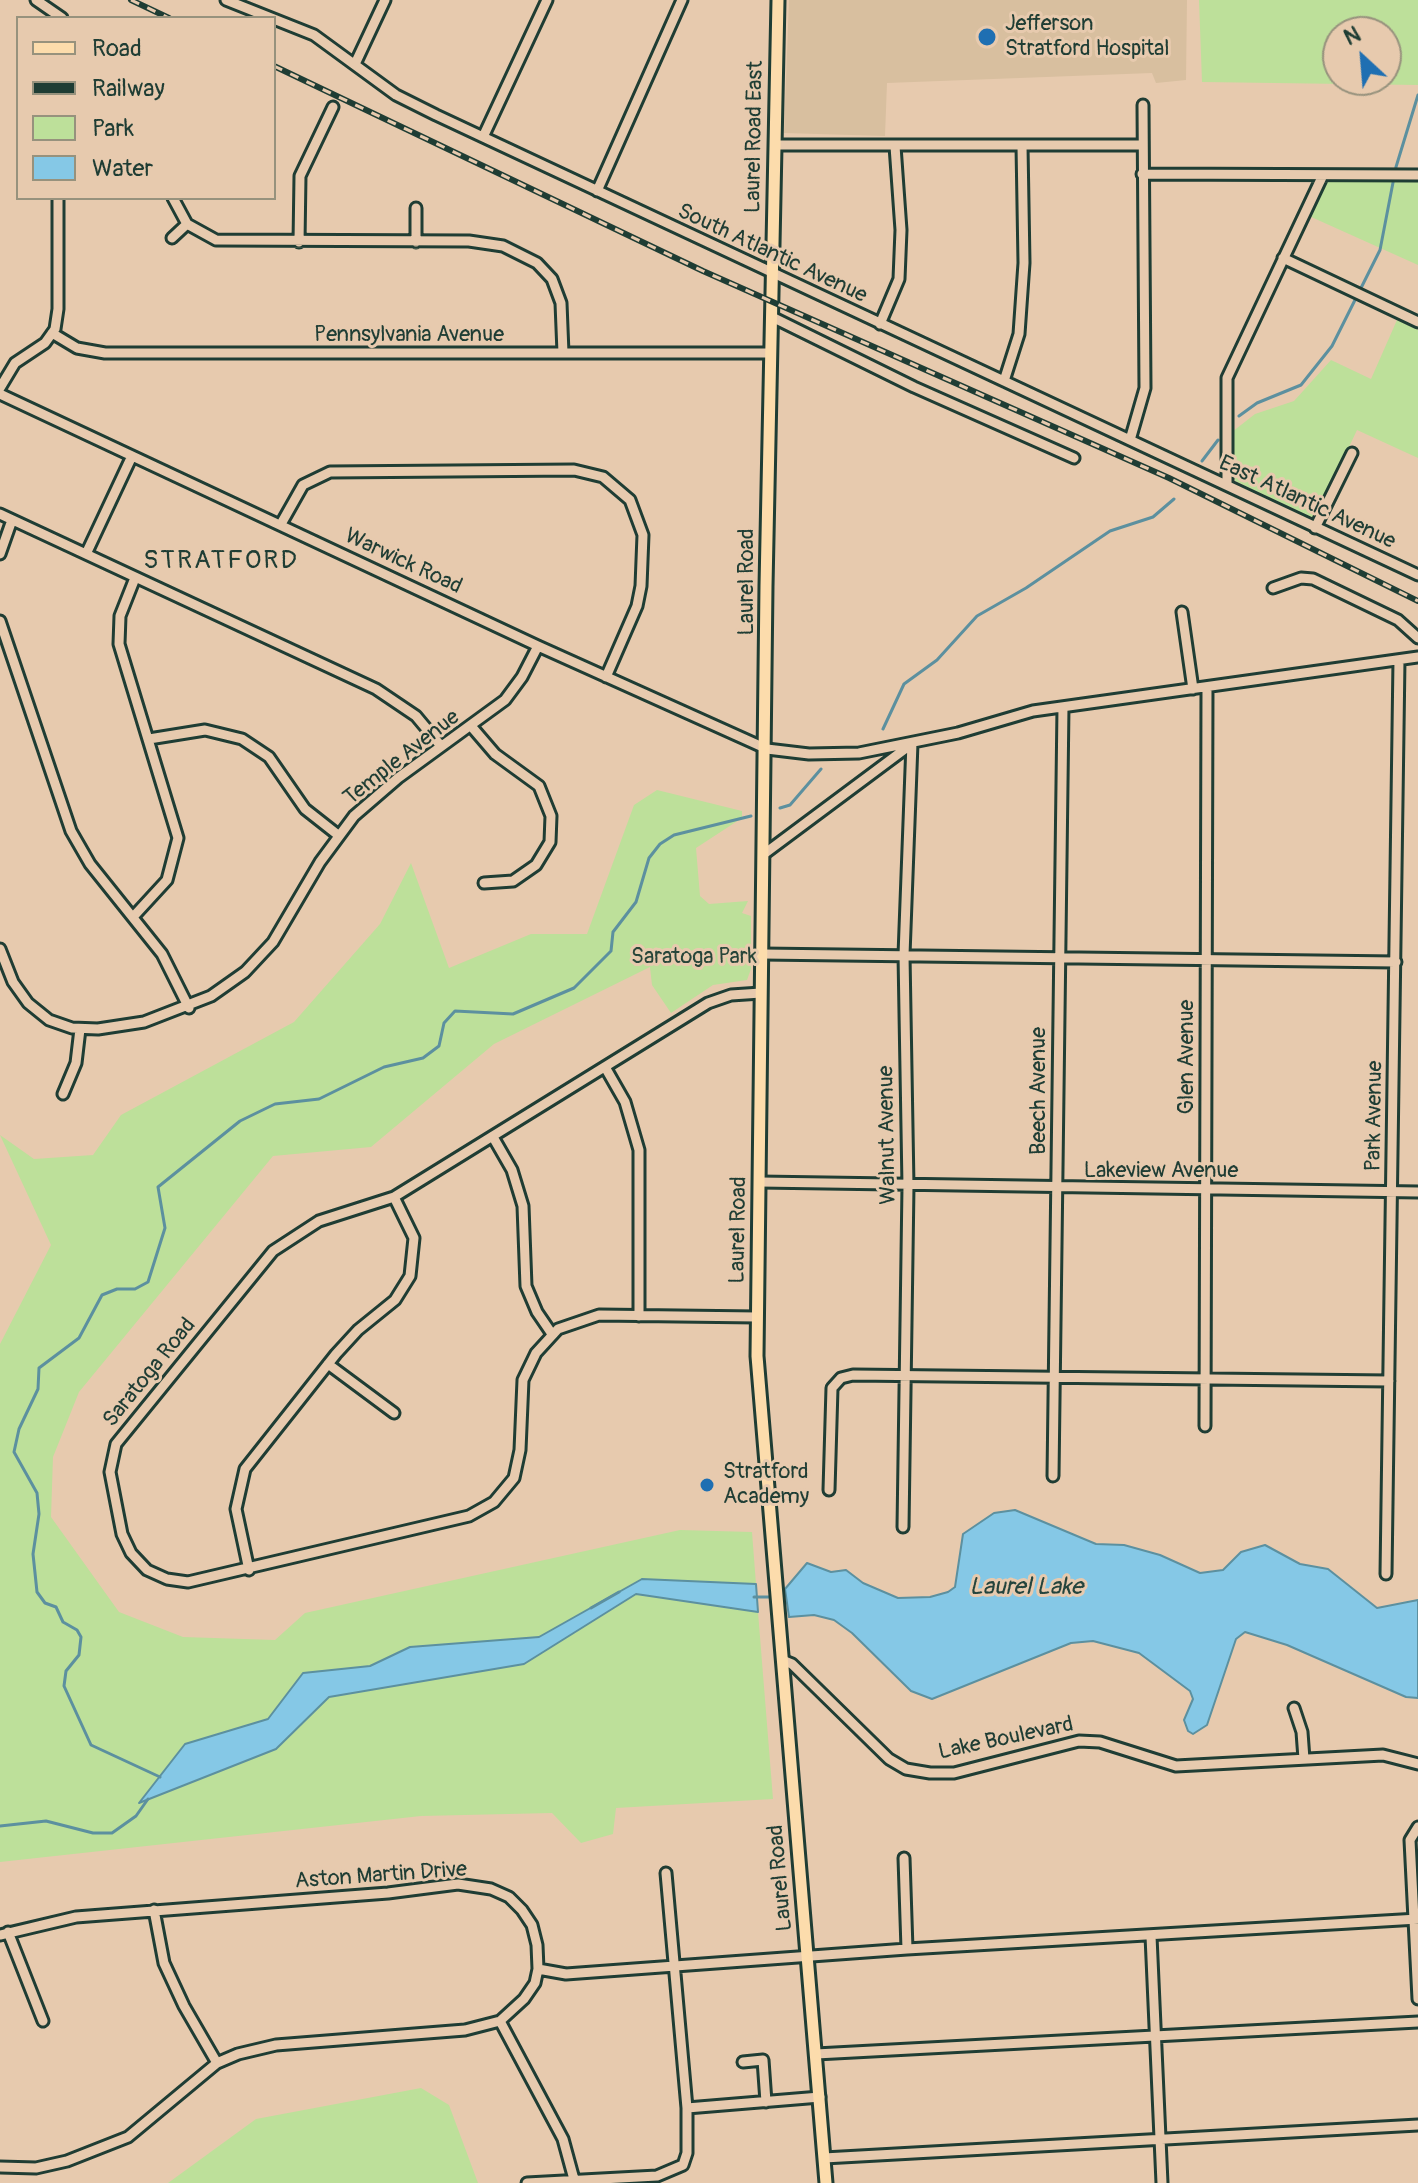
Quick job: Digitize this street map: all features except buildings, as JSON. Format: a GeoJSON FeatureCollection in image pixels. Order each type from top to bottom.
{"type":"FeatureCollection","features":[{"type":"Feature","properties":{"kind":"main road","name":"Laurel Road East"},"geometry":{"type":"LineString","coordinates":[[772,275],[778,0]]}},
{"type":"Feature","properties":{"kind":"main road","name":"Laurel Road"},"geometry":{"type":"LineString","coordinates":[[772,275],[757,1317],[775,1581],[826,2183]]}},
{"type":"Feature","properties":{"kind":"street"},"geometry":{"type":"LineString","coordinates":[[36,0],[59,16]]}},
{"type":"Feature","properties":{"kind":"street","name":"South Atlantic Avenue"},"geometry":{"type":"LineString","coordinates":[[226,0],[266,16]]}},
{"type":"Feature","properties":{"kind":"street"},"geometry":{"type":"LineString","coordinates":[[355,64],[385,0]]}},
{"type":"Feature","properties":{"kind":"street"},"geometry":{"type":"LineString","coordinates":[[483,137],[547,0]]}},
{"type":"Feature","properties":{"kind":"street"},"geometry":{"type":"LineString","coordinates":[[597,191],[682,0]]}},
{"type":"Feature","properties":{"kind":"street","name":"South Atlantic Avenue"},"geometry":{"type":"LineString","coordinates":[[276,20],[314,35],[396,95],[772,275],[1181,464]]}},
{"type":"Feature","properties":{"kind":"street"},"geometry":{"type":"LineString","coordinates":[[1130,440],[1145,388],[1143,105]]}},
{"type":"Feature","properties":{"kind":"street"},"geometry":{"type":"LineString","coordinates":[[299,242],[300,176],[333,107]]}},
{"type":"Feature","properties":{"kind":"street"},"geometry":{"type":"LineString","coordinates":[[775,145],[1143,145]]}},
{"type":"Feature","properties":{"kind":"street"},"geometry":{"type":"LineString","coordinates":[[880,324],[899,279],[901,230],[895,146]]}},
{"type":"Feature","properties":{"kind":"street"},"geometry":{"type":"LineString","coordinates":[[1004,381],[1019,334],[1024,263],[1022,146]]}},
{"type":"Feature","properties":{"kind":"street"},"geometry":{"type":"LineString","coordinates":[[1142,174],[1418,175]]}},
{"type":"Feature","properties":{"kind":"street"},"geometry":{"type":"LineString","coordinates":[[1227,485],[1227,378],[1323,175]]}},
{"type":"Feature","properties":{"kind":"street"},"geometry":{"type":"LineString","coordinates":[[0,391],[15,363],[52,333],[58,309],[58,200]]}},
{"type":"Feature","properties":{"kind":"street"},"geometry":{"type":"LineString","coordinates":[[174,200],[187,224],[216,240],[494,244],[537,263],[548,273],[559,294],[563,353]]}},
{"type":"Feature","properties":{"kind":"street"},"geometry":{"type":"LineString","coordinates":[[416,208],[416,242]]}},
{"type":"Feature","properties":{"kind":"street"},"geometry":{"type":"LineString","coordinates":[[172,238],[187,224]]}},
{"type":"Feature","properties":{"kind":"street"},"geometry":{"type":"LineString","coordinates":[[1283,258],[1418,322]]}},
{"type":"Feature","properties":{"kind":"street"},"geometry":{"type":"LineString","coordinates":[[772,317],[914,387],[1074,458]]}},
{"type":"Feature","properties":{"kind":"street","name":"Pennsylvania Avenue"},"geometry":{"type":"LineString","coordinates":[[52,333],[77,348],[98,353],[771,353]]}},
{"type":"Feature","properties":{"kind":"street","name":"Warwick Road"},"geometry":{"type":"LineString","coordinates":[[0,391],[538,646],[767,749],[795,753],[859,753],[912,743],[1033,711],[1418,657]]}},
{"type":"Feature","properties":{"kind":"street"},"geometry":{"type":"LineString","coordinates":[[1315,528],[1352,453]]}},
{"type":"Feature","properties":{"kind":"street"},"geometry":{"type":"LineString","coordinates":[[86,554],[132,456]]}},
{"type":"Feature","properties":{"kind":"street","name":"East Atlantic Avenue"},"geometry":{"type":"LineString","coordinates":[[1181,464],[1418,575]]}},
{"type":"Feature","properties":{"kind":"street"},"geometry":{"type":"LineString","coordinates":[[281,524],[303,485],[330,472],[574,470],[603,477],[630,500],[643,535],[642,577],[637,606],[606,677]]}},
{"type":"Feature","properties":{"kind":"street"},"geometry":{"type":"LineString","coordinates":[[0,514],[376,689],[416,716],[441,746]]}},
{"type":"Feature","properties":{"kind":"street"},"geometry":{"type":"LineString","coordinates":[[0,554],[12,520]]}},
{"type":"Feature","properties":{"kind":"street"},"geometry":{"type":"LineString","coordinates":[[133,917],[167,880],[178,849],[175,820],[119,644],[120,616],[135,578]]}},
{"type":"Feature","properties":{"kind":"street"},"geometry":{"type":"LineString","coordinates":[[1273,588],[1301,578],[1313,579],[1398,620],[1418,638]]}},
{"type":"Feature","properties":{"kind":"street"},"geometry":{"type":"LineString","coordinates":[[1182,612],[1193,689]]}},
{"type":"Feature","properties":{"kind":"street"},"geometry":{"type":"LineString","coordinates":[[0,621],[71,831],[90,864],[168,965],[189,1008]]}},
{"type":"Feature","properties":{"kind":"street","name":"Temple Avenue"},"geometry":{"type":"LineString","coordinates":[[1,955],[16,988],[32,1007],[54,1022],[80,1029],[134,1024],[189,1008],[237,978],[268,949],[286,925],[338,835],[384,789],[511,693],[538,646]]}},
{"type":"Feature","properties":{"kind":"street","name":"Park Avenue"},"geometry":{"type":"LineString","coordinates":[[1386,1574],[1399,660]]}},
{"type":"Feature","properties":{"kind":"street","name":"Glen Avenue"},"geometry":{"type":"LineString","coordinates":[[1205,1426],[1207,687]]}},
{"type":"Feature","properties":{"kind":"street","name":"Beech Avenue"},"geometry":{"type":"LineString","coordinates":[[1053,1476],[1057,960],[1063,707]]}},
{"type":"Feature","properties":{"kind":"street"},"geometry":{"type":"LineString","coordinates":[[471,726],[495,754],[542,791],[551,816],[549,844],[536,865],[519,878],[502,884],[484,883]]}},
{"type":"Feature","properties":{"kind":"street"},"geometry":{"type":"LineString","coordinates":[[149,739],[205,730],[242,739],[269,757],[305,809],[338,835]]}},
{"type":"Feature","properties":{"kind":"street"},"geometry":{"type":"LineString","coordinates":[[764,854],[912,743]]}},
{"type":"Feature","properties":{"kind":"street","name":"Walnut Avenue"},"geometry":{"type":"LineString","coordinates":[[903,1527],[908,1186],[904,955],[912,743]]}},
{"type":"Feature","properties":{"kind":"street"},"geometry":{"type":"LineString","coordinates":[[549,844],[559,849]]}},
{"type":"Feature","properties":{"kind":"street"},"geometry":{"type":"LineString","coordinates":[[762,954],[1205,962],[1396,962]]}},
{"type":"Feature","properties":{"kind":"street","name":"Saratoga Road"},"geometry":{"type":"LineString","coordinates":[[552,1334],[536,1353],[523,1380],[519,1457],[514,1478],[488,1507],[460,1518],[249,1570],[182,1582],[161,1576],[140,1564],[131,1553],[119,1526],[111,1479],[113,1450],[124,1431],[273,1251],[319,1221],[394,1197],[708,1003],[739,994],[761,993]]}},
{"type":"Feature","properties":{"kind":"street"},"geometry":{"type":"LineString","coordinates":[[63,1094],[74,1069],[80,1029]]}},
{"type":"Feature","properties":{"kind":"street"},"geometry":{"type":"LineString","coordinates":[[605,1067],[631,1115],[641,1159],[639,1316]]}},
{"type":"Feature","properties":{"kind":"street"},"geometry":{"type":"LineString","coordinates":[[493,1137],[512,1170],[523,1206],[526,1286],[537,1312],[552,1334],[591,1317],[757,1317]]}},
{"type":"Feature","properties":{"kind":"street","name":"Lakeview Avenue"},"geometry":{"type":"LineString","coordinates":[[760,1182],[1418,1192]]}},
{"type":"Feature","properties":{"kind":"street"},"geometry":{"type":"LineString","coordinates":[[249,1570],[236,1516],[241,1477],[253,1456],[328,1364],[358,1330],[395,1300],[410,1276],[414,1238],[394,1197]]}},
{"type":"Feature","properties":{"kind":"street"},"geometry":{"type":"LineString","coordinates":[[328,1364],[394,1413]]}},
{"type":"Feature","properties":{"kind":"street"},"geometry":{"type":"LineString","coordinates":[[829,1490],[832,1388],[841,1378],[853,1375],[1389,1381]]}},
{"type":"Feature","properties":{"kind":"street","name":"Lake Boulevard"},"geometry":{"type":"LineString","coordinates":[[782,1660],[792,1664],[860,1733],[906,1769],[954,1773],[1079,1741],[1100,1742],[1176,1766],[1383,1755],[1418,1764]]}},
{"type":"Feature","properties":{"kind":"street"},"geometry":{"type":"LineString","coordinates":[[1294,1708],[1302,1732],[1304,1759]]}},
{"type":"Feature","properties":{"kind":"street"},"geometry":{"type":"LineString","coordinates":[[1418,1827],[1410,1840],[1418,1999]]}},
{"type":"Feature","properties":{"kind":"street"},"geometry":{"type":"LineString","coordinates":[[904,1858],[907,1949]]}},
{"type":"Feature","properties":{"kind":"street"},"geometry":{"type":"LineString","coordinates":[[527,2183],[657,2176],[678,2169],[687,2153],[687,2108],[666,1873]]}},
{"type":"Feature","properties":{"kind":"street","name":"Aston Martin Drive"},"geometry":{"type":"LineString","coordinates":[[4,1934],[76,1917],[388,1893],[458,1884],[491,1889],[509,1897],[532,1925],[538,1969]]}},
{"type":"Feature","properties":{"kind":"street"},"geometry":{"type":"LineString","coordinates":[[154,1910],[164,1963],[184,2006],[217,2063]]}},
{"type":"Feature","properties":{"kind":"street"},"geometry":{"type":"LineString","coordinates":[[0,2167],[36,2168],[67,2161],[119,2142],[217,2063],[238,2054],[276,2045],[465,2030],[500,2021],[524,1999],[535,1983],[538,1969],[566,1974],[809,1955],[1416,1919]]}},
{"type":"Feature","properties":{"kind":"street"},"geometry":{"type":"LineString","coordinates":[[4,1934],[43,2021]]}},
{"type":"Feature","properties":{"kind":"street"},"geometry":{"type":"LineString","coordinates":[[1151,1936],[1162,2183]]}},
{"type":"Feature","properties":{"kind":"street"},"geometry":{"type":"LineString","coordinates":[[500,2021],[563,2139],[575,2181]]}},
{"type":"Feature","properties":{"kind":"street"},"geometry":{"type":"LineString","coordinates":[[816,2054],[1418,2022]]}},
{"type":"Feature","properties":{"kind":"street"},"geometry":{"type":"LineString","coordinates":[[743,2062],[763,2060],[766,2102]]}},
{"type":"Feature","properties":{"kind":"street"},"geometry":{"type":"LineString","coordinates":[[687,2108],[820,2097]]}},
{"type":"Feature","properties":{"kind":"street"},"geometry":{"type":"LineString","coordinates":[[824,2158],[1160,2142],[1418,2125]]}},
{"type":"Feature","properties":{"kind":"shaded area","name":"Jefferson Stratford Hospital"},"geometry":{"type":"Polygon","coordinates":[[[789,0],[1187,0],[1186,80],[1156,83],[1152,73],[887,83],[885,136],[784,133],[789,0]]]}},
{"type":"Feature","properties":{"kind":"green space"},"geometry":{"type":"Polygon","coordinates":[[[1199,0],[1418,0],[1418,85],[1402,85],[1402,16],[1322,16],[1322,84],[1202,82],[1199,0]]]}},
{"type":"Feature","properties":{"kind":"green space"},"geometry":{"type":"Polygon","coordinates":[[[1327,181],[1418,182],[1418,265],[1309,216],[1327,181]]]}},
{"type":"Feature","properties":{"kind":"green space"},"geometry":{"type":"Polygon","coordinates":[[[1397,320],[1418,330],[1418,458],[1357,430],[1315,519],[1235,481],[1232,432],[1255,414],[1294,401],[1331,360],[1371,379],[1397,320]]]}},
{"type":"Feature","properties":{"kind":"green space","name":"Saratoga Park"},"geometry":{"type":"Polygon","coordinates":[[[657,790],[742,811],[742,818],[696,848],[700,896],[709,904],[748,901],[742,913],[751,916],[751,969],[747,980],[713,985],[671,1013],[652,985],[650,967],[494,1044],[371,1147],[273,1156],[79,1392],[53,1457],[51,1517],[119,1612],[183,1637],[275,1640],[305,1613],[680,1530],[752,1532],[756,1584],[642,1579],[539,1637],[410,1647],[370,1666],[303,1673],[268,1719],[185,1744],[140,1802],[276,1749],[329,1697],[524,1664],[636,1594],[758,1612],[773,1799],[616,1808],[613,1834],[581,1843],[552,1813],[421,1816],[0,1862],[0,1344],[51,1245],[0,1135],[34,1159],[93,1155],[121,1115],[294,1022],[380,924],[411,863],[449,968],[531,934],[587,934],[634,805],[657,790]]]}},
{"type":"Feature","properties":{"kind":"green space"},"geometry":{"type":"Polygon","coordinates":[[[421,2088],[449,2105],[478,2183],[168,2183],[256,2119],[421,2088]]]}},
{"type":"Feature","properties":{"kind":"water","name":"Laurel Lake"},"geometry":{"type":"Polygon","coordinates":[[[1015,1510],[1096,1544],[1124,1545],[1160,1555],[1200,1573],[1223,1570],[1241,1552],[1265,1545],[1300,1564],[1328,1569],[1377,1608],[1418,1600],[1418,1698],[1406,1697],[1287,1645],[1245,1632],[1236,1639],[1207,1725],[1193,1734],[1188,1731],[1184,1720],[1193,1699],[1190,1691],[1139,1653],[1093,1641],[1071,1643],[932,1699],[911,1691],[852,1633],[834,1620],[814,1615],[789,1617],[785,1589],[807,1563],[831,1572],[846,1570],[863,1583],[898,1598],[930,1597],[948,1592],[955,1587],[963,1534],[994,1513],[1015,1510]]]}},
{"type":"Feature","properties":{"kind":"water"},"geometry":{"type":"Polygon","coordinates":[[[642,1579],[756,1584],[758,1612],[636,1594],[524,1664],[329,1697],[276,1749],[139,1803],[185,1744],[268,1719],[303,1673],[370,1666],[410,1647],[539,1637],[642,1579]]]}},
{"type":"Feature","properties":{"kind":"waterway"},"geometry":{"type":"LineString","coordinates":[[1239,416],[1257,403],[1301,385],[1332,346],[1380,250],[1396,167],[1418,95]]}},
{"type":"Feature","properties":{"kind":"waterway"},"geometry":{"type":"LineString","coordinates":[[1202,461],[1218,440]]}},
{"type":"Feature","properties":{"kind":"waterway"},"geometry":{"type":"LineString","coordinates":[[883,729],[904,684],[937,660],[977,616],[1026,588],[1110,531],[1153,517],[1174,499]]}},
{"type":"Feature","properties":{"kind":"waterway"},"geometry":{"type":"LineString","coordinates":[[780,808],[790,805],[821,769]]}},
{"type":"Feature","properties":{"kind":"waterway"},"geometry":{"type":"LineString","coordinates":[[160,1777],[91,1745],[64,1686],[66,1671],[79,1655],[81,1637],[77,1630],[63,1622],[56,1607],[45,1603],[37,1592],[33,1554],[39,1514],[37,1493],[14,1452],[19,1429],[38,1389],[39,1368],[79,1338],[102,1295],[117,1289],[135,1289],[148,1282],[165,1228],[158,1187],[240,1121],[275,1104],[319,1099],[384,1067],[423,1058],[439,1046],[444,1023],[455,1011],[513,1014],[574,988],[611,951],[613,932],[636,902],[649,858],[660,844],[674,835],[751,816]]}},
{"type":"Feature","properties":{"kind":"waterway"},"geometry":{"type":"LineString","coordinates":[[591,1608],[619,1592]]}},
{"type":"Feature","properties":{"kind":"waterway"},"geometry":{"type":"LineString","coordinates":[[754,1597],[774,1597]]}},
{"type":"Feature","properties":{"kind":"waterway"},"geometry":{"type":"LineString","coordinates":[[0,1826],[46,1821],[93,1833],[112,1833],[136,1816],[148,1799]]}},
{"type":"Feature","properties":{"kind":"railway"},"geometry":{"type":"LineString","coordinates":[[131,0],[165,16]]}},
{"type":"Feature","properties":{"kind":"railway"},"geometry":{"type":"LineString","coordinates":[[276,67],[703,271],[1169,478],[1418,601]]}},
{"type":"Feature","properties":{"kind":"place","name":"Jefferson Stratford Hospital"},"geometry":{"type":"Point","coordinates":[987,37]}},
{"type":"Feature","properties":{"kind":"place","name":"Stratford Academy"},"geometry":{"type":"Point","coordinates":[707,1485]}},
{"type":"Feature","properties":{"kind":"district","name":"STRATFORD"},"geometry":{"type":"Point","coordinates":[221,561]}}]}
